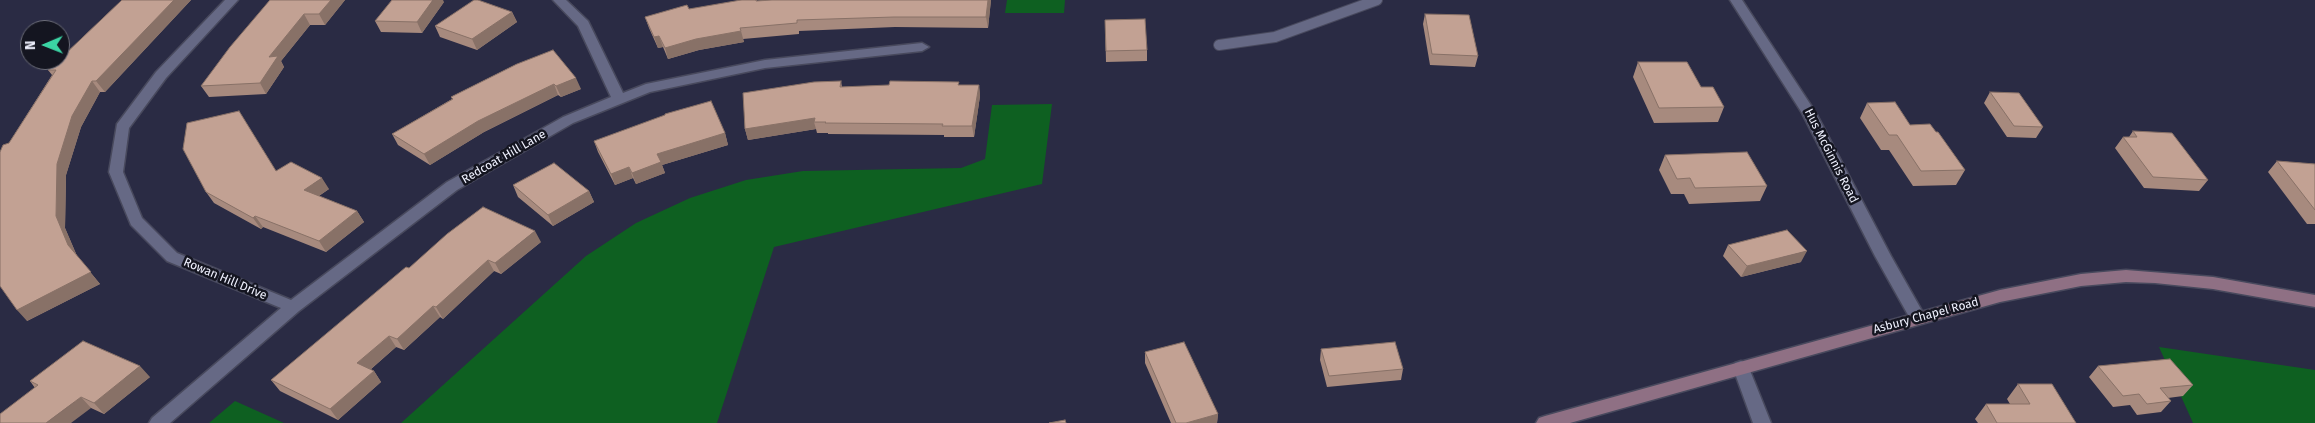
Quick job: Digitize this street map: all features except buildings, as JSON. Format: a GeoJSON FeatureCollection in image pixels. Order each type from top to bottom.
{"type":"FeatureCollection","features":[{"type":"Feature","properties":{"kind":"main road","name":"Asbury Chapel Road"},"geometry":{"type":"LineString","coordinates":[[1545,423],[1918,318],[2018,293],[2080,280],[2126,276],[2155,277],[2213,283],[2315,301]]}},
{"type":"Feature","properties":{"kind":"street","name":"Rowan Hill Drive"},"geometry":{"type":"LineString","coordinates":[[232,0],[161,75],[122,127],[116,172],[136,221],[172,257],[294,308]]}},
{"type":"Feature","properties":{"kind":"street"},"geometry":{"type":"LineString","coordinates":[[559,0],[584,24],[618,99]]}},
{"type":"Feature","properties":{"kind":"street","name":"Hus McGinnis Road"},"geometry":{"type":"LineString","coordinates":[[1736,0],[1809,113],[1883,256],[1918,318]]}},
{"type":"Feature","properties":{"kind":"street","name":"Redcoat Hill Lane"},"geometry":{"type":"LineString","coordinates":[[158,423],[294,308],[452,186],[568,120],[646,88],[765,64],[922,47]]}},
{"type":"Feature","properties":{"kind":"street"},"geometry":{"type":"LineString","coordinates":[[1741,368],[1762,423]]}},
{"type":"Feature","properties":{"kind":"lane"},"geometry":{"type":"LineString","coordinates":[[1219,45],[1275,37],[1377,0]]}},
{"type":"Feature","properties":{"kind":"green space"},"geometry":{"type":"Polygon","coordinates":[[[1007,0],[1065,0],[1064,13],[1005,13],[1007,0]]]}},
{"type":"Feature","properties":{"kind":"green space"},"geometry":{"type":"Polygon","coordinates":[[[1052,104],[1042,184],[774,247],[717,423],[401,423],[586,256],[636,223],[690,198],[746,180],[803,171],[961,168],[985,159],[992,105],[1052,104]]]}},
{"type":"Feature","properties":{"kind":"green space"},"geometry":{"type":"Polygon","coordinates":[[[2159,347],[2315,370],[2315,423],[2193,423],[2159,347]]]}},
{"type":"Feature","properties":{"kind":"green space"},"geometry":{"type":"Polygon","coordinates":[[[235,401],[284,423],[209,423],[235,401]]]}}]}
